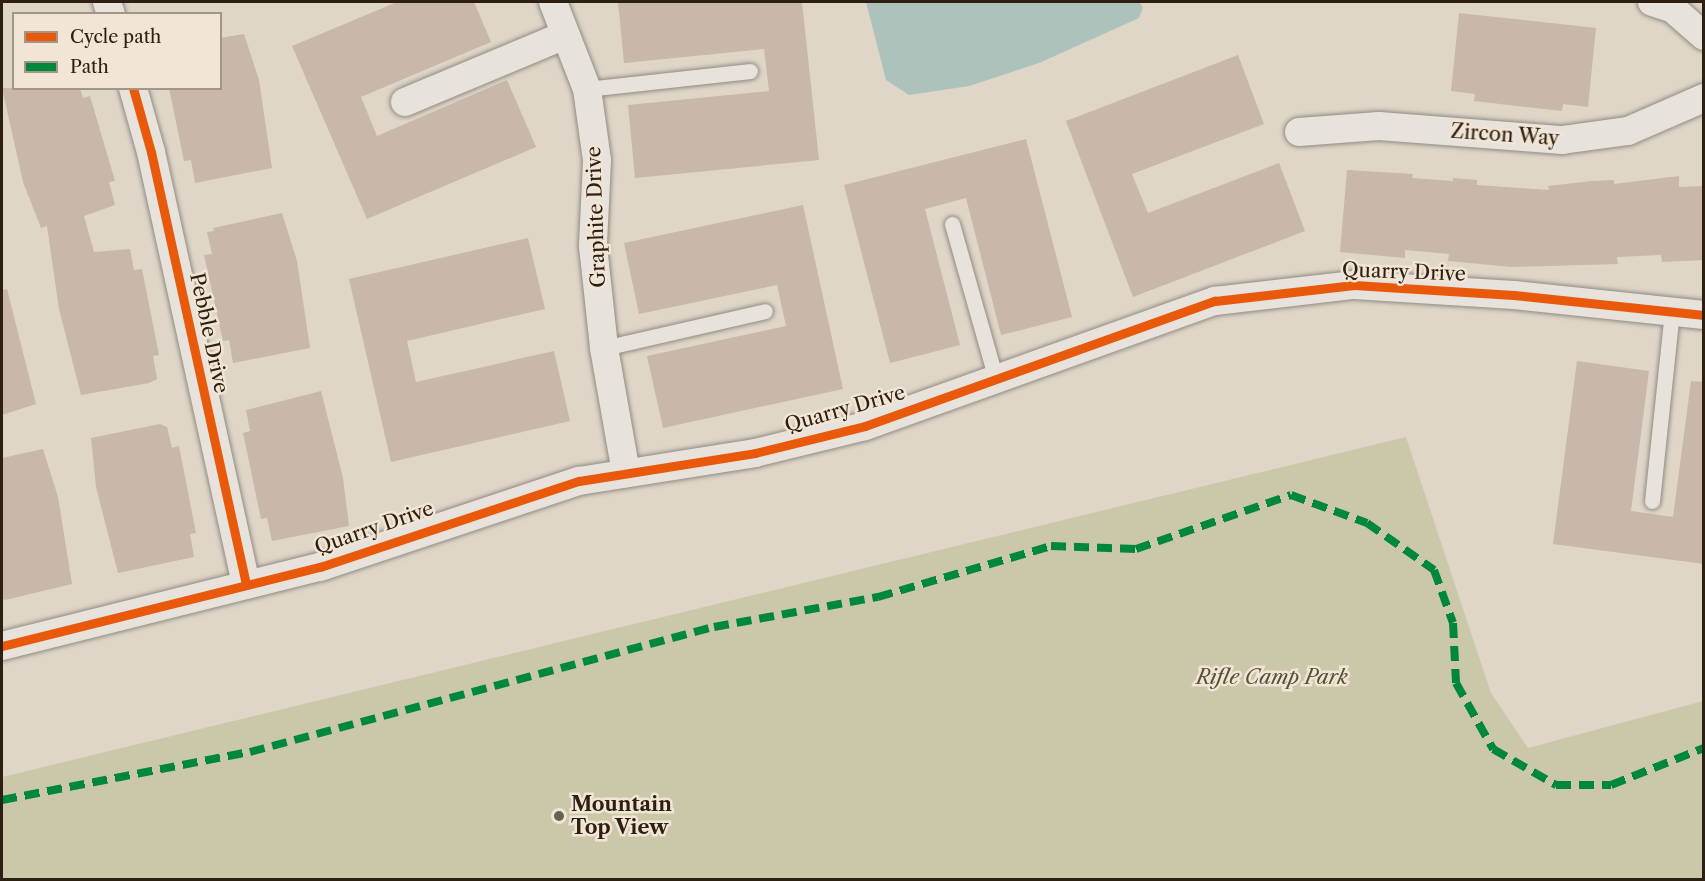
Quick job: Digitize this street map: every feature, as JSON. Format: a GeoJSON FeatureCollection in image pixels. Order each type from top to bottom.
{"type":"FeatureCollection","features":[{"type":"Feature","properties":{"kind":"street","name":"Graphite Drive"},"geometry":{"type":"LineString","coordinates":[[553,2],[586,89],[597,160],[593,246],[604,348],[626,474]]}},
{"type":"Feature","properties":{"kind":"street"},"geometry":{"type":"LineString","coordinates":[[1652,2],[1673,9],[1704,36]]}},
{"type":"Feature","properties":{"kind":"street"},"geometry":{"type":"LineString","coordinates":[[405,102],[565,35]]}},
{"type":"Feature","properties":{"kind":"street","name":"Pebble Drive"},"geometry":{"type":"LineString","coordinates":[[134,90],[151,152],[246,585]]}},
{"type":"Feature","properties":{"kind":"street","name":"Zircon Way"},"geometry":{"type":"LineString","coordinates":[[1299,132],[1379,126],[1562,140],[1628,131],[1704,99]]}},
{"type":"Feature","properties":{"kind":"street","name":"Quarry Drive"},"geometry":{"type":"LineString","coordinates":[[2,646],[320,567],[579,481],[755,453],[865,426],[1215,301],[1354,285],[1514,295],[1704,315]]}},
{"type":"Feature","properties":{"kind":"lane"},"geometry":{"type":"LineString","coordinates":[[586,89],[750,71]]}},
{"type":"Feature","properties":{"kind":"lane"},"geometry":{"type":"LineString","coordinates":[[952,224],[996,378]]}},
{"type":"Feature","properties":{"kind":"lane"},"geometry":{"type":"LineString","coordinates":[[604,348],[765,311]]}},
{"type":"Feature","properties":{"kind":"lane"},"geometry":{"type":"LineString","coordinates":[[1652,501],[1672,312]]}},
{"type":"Feature","properties":{"kind":"green space","name":"Rifle Camp Park"},"geometry":{"type":"Polygon","coordinates":[[[1406,437],[1491,693],[1528,748],[1703,701],[1703,879],[2,879],[2,777],[1406,437]]]}},
{"type":"Feature","properties":{"kind":"water"},"geometry":{"type":"Polygon","coordinates":[[[866,2],[1139,2],[1143,7],[1139,18],[1039,63],[969,86],[909,95],[886,80],[866,2]]]}},
{"type":"Feature","properties":{"kind":"building"},"geometry":{"type":"Polygon","coordinates":[[[397,2],[474,2],[491,42],[361,97],[377,136],[507,80],[536,147],[367,219],[292,46],[397,2]]]}},
{"type":"Feature","properties":{"kind":"building"},"geometry":{"type":"Polygon","coordinates":[[[618,2],[802,2],[819,160],[635,178],[628,105],[769,91],[764,49],[624,63],[618,2]]]}},
{"type":"Feature","properties":{"kind":"building"},"geometry":{"type":"Polygon","coordinates":[[[1459,13],[1596,28],[1588,107],[1563,104],[1562,111],[1474,101],[1475,94],[1451,91],[1459,13]]]}},
{"type":"Feature","properties":{"kind":"building"},"geometry":{"type":"Polygon","coordinates":[[[244,34],[259,80],[272,168],[195,183],[191,160],[184,161],[169,90],[222,90],[222,38],[244,34]]]}},
{"type":"Feature","properties":{"kind":"building"},"geometry":{"type":"Polygon","coordinates":[[[1238,55],[1264,124],[1132,174],[1148,213],[1279,163],[1305,231],[1133,297],[1066,121],[1238,55]]]}},
{"type":"Feature","properties":{"kind":"building"},"geometry":{"type":"Polygon","coordinates":[[[2,88],[81,90],[83,98],[90,96],[115,181],[109,182],[115,205],[84,216],[94,252],[130,249],[134,270],[142,269],[159,355],[153,356],[157,379],[149,383],[81,395],[59,309],[47,226],[41,228],[23,182],[2,88]]]}},
{"type":"Feature","properties":{"kind":"building"},"geometry":{"type":"Polygon","coordinates":[[[1026,139],[1072,317],[1001,335],[966,198],[925,209],[960,345],[890,363],[844,185],[1026,139]]]}},
{"type":"Feature","properties":{"kind":"building"},"geometry":{"type":"Polygon","coordinates":[[[1347,170],[1413,174],[1412,178],[1477,180],[1477,185],[1549,190],[1548,186],[1592,181],[1614,180],[1614,184],[1679,176],[1679,187],[1704,186],[1704,260],[1662,262],[1661,255],[1617,257],[1618,264],[1512,267],[1448,261],[1449,254],[1405,250],[1405,258],[1340,252],[1347,170]]]}},
{"type":"Feature","properties":{"kind":"building"},"geometry":{"type":"Polygon","coordinates":[[[803,205],[843,389],[663,428],[647,356],[786,326],[777,285],[639,314],[624,243],[803,205]]]}},
{"type":"Feature","properties":{"kind":"building"},"geometry":{"type":"Polygon","coordinates":[[[282,213],[297,261],[310,348],[233,363],[229,340],[223,341],[204,255],[212,254],[207,232],[214,231],[213,228],[282,213]]]}},
{"type":"Feature","properties":{"kind":"building"},"geometry":{"type":"Polygon","coordinates":[[[528,238],[545,309],[407,341],[416,382],[554,351],[570,421],[391,462],[349,279],[528,238]]]}},
{"type":"Feature","properties":{"kind":"building"},"geometry":{"type":"Polygon","coordinates":[[[7,289],[36,404],[2,415],[2,290],[7,289]]]}},
{"type":"Feature","properties":{"kind":"building"},"geometry":{"type":"Polygon","coordinates":[[[1577,361],[1649,371],[1631,511],[1673,517],[1691,381],[1704,382],[1704,564],[1553,544],[1577,361]]]}},
{"type":"Feature","properties":{"kind":"building"},"geometry":{"type":"Polygon","coordinates":[[[321,391],[343,478],[349,526],[272,541],[267,518],[261,519],[243,433],[250,431],[246,410],[321,391]]]}},
{"type":"Feature","properties":{"kind":"building"},"geometry":{"type":"Polygon","coordinates":[[[160,424],[167,427],[172,448],[179,446],[196,533],[190,534],[194,557],[118,573],[96,487],[91,438],[160,424]]]}},
{"type":"Feature","properties":{"kind":"building"},"geometry":{"type":"Polygon","coordinates":[[[43,449],[58,497],[72,584],[5,600],[2,598],[2,458],[43,449]]]}},
{"type":"Feature","properties":{"kind":"marked path"},"geometry":{"type":"LineString","coordinates":[[2,800],[250,752],[714,627],[878,597],[1051,546],[1136,549],[1291,495],[1367,523],[1434,570],[1453,623],[1456,683],[1493,749],[1556,785],[1611,785],[1704,748]]}},
{"type":"Feature","properties":{"kind":"cycle path"},"geometry":{"type":"LineString","coordinates":[[134,90],[151,152],[246,585]]}},
{"type":"Feature","properties":{"kind":"cycle path"},"geometry":{"type":"LineString","coordinates":[[2,646],[320,567],[579,481],[755,453],[865,426],[1215,301],[1354,285],[1514,295],[1704,315]]}},
{"type":"Feature","properties":{"kind":"place","name":"Mountain Top View"},"geometry":{"type":"Point","coordinates":[559,816]}}]}
